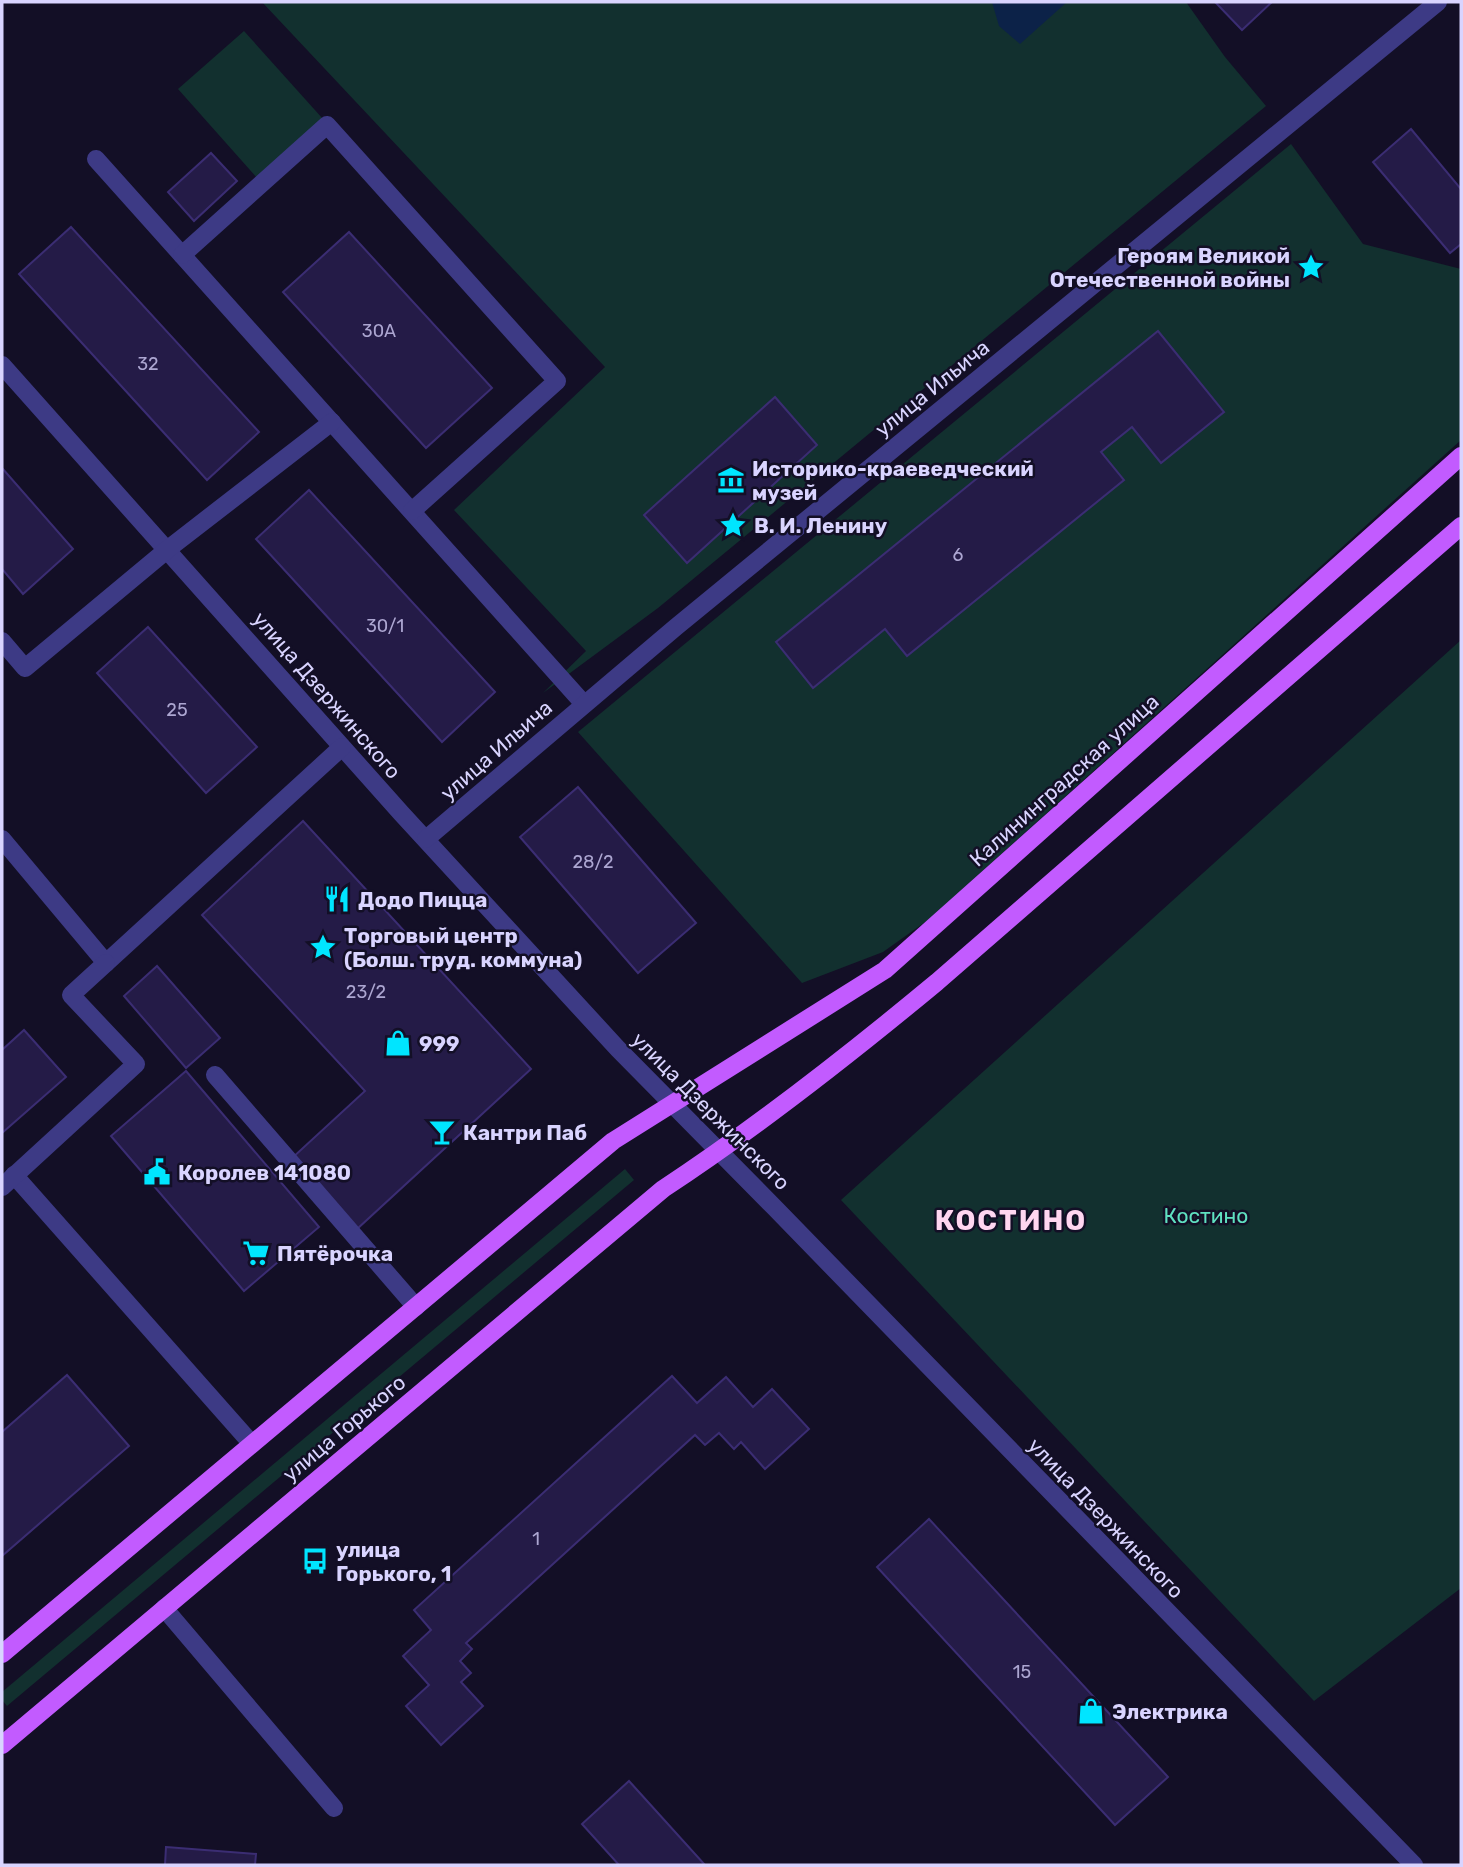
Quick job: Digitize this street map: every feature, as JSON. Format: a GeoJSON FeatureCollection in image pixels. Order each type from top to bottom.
{"type":"FeatureCollection","features":[{"type":"Feature","properties":{"kind":"main road","name":"Калининградская улица"},"geometry":{"type":"LineString","coordinates":[[671,1102],[885,970],[1461,456]]}},
{"type":"Feature","properties":{"kind":"main road"},"geometry":{"type":"LineString","coordinates":[[720,1152],[868,1039],[937,982],[1461,526]]}},
{"type":"Feature","properties":{"kind":"main road"},"geometry":{"type":"LineString","coordinates":[[2,1654],[614,1141],[671,1102]]}},
{"type":"Feature","properties":{"kind":"main road","name":"улица Горького"},"geometry":{"type":"LineString","coordinates":[[2,1745],[663,1189],[720,1152]]}},
{"type":"Feature","properties":{"kind":"street","name":"улица Ильича"},"geometry":{"type":"LineString","coordinates":[[426,839],[584,704],[1438,2]]}},
{"type":"Feature","properties":{"kind":"street"},"geometry":{"type":"LineString","coordinates":[[182,254],[327,125],[557,381],[412,512]]}},
{"type":"Feature","properties":{"kind":"street"},"geometry":{"type":"LineString","coordinates":[[96,159],[584,704]]}},
{"type":"Feature","properties":{"kind":"street","name":"улица Дзержинского"},"geometry":{"type":"LineString","coordinates":[[2,365],[342,747],[618,1049],[1414,1865]]}},
{"type":"Feature","properties":{"kind":"street"},"geometry":{"type":"LineString","coordinates":[[2,641],[24,668],[168,549],[332,422]]}},
{"type":"Feature","properties":{"kind":"street"},"geometry":{"type":"LineString","coordinates":[[252,1444],[8,1181],[136,1065],[71,995],[342,747]]}},
{"type":"Feature","properties":{"kind":"street"},"geometry":{"type":"LineString","coordinates":[[2,839],[106,963]]}},
{"type":"Feature","properties":{"kind":"street"},"geometry":{"type":"LineString","coordinates":[[215,1075],[416,1307]]}},
{"type":"Feature","properties":{"kind":"street"},"geometry":{"type":"LineString","coordinates":[[164,1608],[334,1808]]}},
{"type":"Feature","properties":{"kind":"green space"},"geometry":{"type":"Polygon","coordinates":[[[262,2],[1186,2],[1225,57],[1266,106],[658,608],[543,693],[586,651],[454,510],[605,367],[262,2]]]}},
{"type":"Feature","properties":{"kind":"green space"},"geometry":{"type":"Polygon","coordinates":[[[244,31],[323,119],[257,178],[178,89],[244,31]]]}},
{"type":"Feature","properties":{"kind":"green space"},"geometry":{"type":"Polygon","coordinates":[[[1291,144],[1363,244],[1461,269],[1461,440],[928,920],[883,952],[802,983],[578,732],[1291,144]]]}},
{"type":"Feature","properties":{"kind":"green space","name":"Костино"},"geometry":{"type":"Polygon","coordinates":[[[1461,640],[1461,1588],[1314,1701],[841,1200],[1461,640]]]}},
{"type":"Feature","properties":{"kind":"green space"},"geometry":{"type":"Polygon","coordinates":[[[625,1169],[634,1180],[7,1706],[2,1700],[2,1692],[625,1169]]]}},
{"type":"Feature","properties":{"kind":"water"},"geometry":{"type":"Polygon","coordinates":[[[992,2],[1067,2],[1020,44],[999,26],[992,2]]]}},
{"type":"Feature","properties":{"kind":"building"},"geometry":{"type":"Polygon","coordinates":[[[1215,2],[1272,2],[1242,30],[1215,2]]]}},
{"type":"Feature","properties":{"kind":"building"},"geometry":{"type":"Polygon","coordinates":[[[1411,129],[1461,189],[1461,244],[1450,253],[1373,162],[1411,129]]]}},
{"type":"Feature","properties":{"kind":"building"},"geometry":{"type":"Polygon","coordinates":[[[211,153],[237,181],[194,221],[168,192],[211,153]]]}},
{"type":"Feature","properties":{"kind":"building"},"geometry":{"type":"Polygon","coordinates":[[[71,227],[259,432],[207,480],[19,274],[71,227]]]}},
{"type":"Feature","properties":{"kind":"building"},"geometry":{"type":"Polygon","coordinates":[[[349,232],[492,388],[426,448],[283,292],[349,232]]]}},
{"type":"Feature","properties":{"kind":"building"},"geometry":{"type":"Polygon","coordinates":[[[1158,331],[1224,412],[1161,463],[1132,427],[1101,452],[1124,480],[907,656],[885,629],[813,688],[776,642],[1158,331]]]}},
{"type":"Feature","properties":{"kind":"building","name":"Историко-краеведческий музей"},"geometry":{"type":"Polygon","coordinates":[[[775,397],[817,445],[687,563],[644,515],[775,397]]]}},
{"type":"Feature","properties":{"kind":"building"},"geometry":{"type":"Polygon","coordinates":[[[2,468],[73,549],[23,594],[2,569],[2,468]]]}},
{"type":"Feature","properties":{"kind":"building"},"geometry":{"type":"Polygon","coordinates":[[[309,490],[495,692],[442,742],[256,539],[309,490]]]}},
{"type":"Feature","properties":{"kind":"building"},"geometry":{"type":"Polygon","coordinates":[[[148,627],[257,747],[206,793],[97,673],[148,627]]]}},
{"type":"Feature","properties":{"kind":"building"},"geometry":{"type":"Polygon","coordinates":[[[578,787],[696,923],[638,973],[520,837],[578,787]]]}},
{"type":"Feature","properties":{"kind":"building"},"geometry":{"type":"Polygon","coordinates":[[[303,821],[531,1069],[357,1229],[291,1159],[365,1091],[202,915],[303,821]]]}},
{"type":"Feature","properties":{"kind":"building"},"geometry":{"type":"Polygon","coordinates":[[[157,966],[220,1038],[186,1068],[124,996],[157,966]]]}},
{"type":"Feature","properties":{"kind":"building"},"geometry":{"type":"Polygon","coordinates":[[[24,1030],[66,1077],[2,1133],[2,1050],[24,1030]]]}},
{"type":"Feature","properties":{"kind":"building"},"geometry":{"type":"Polygon","coordinates":[[[186,1071],[319,1227],[244,1291],[111,1136],[186,1071]]]}},
{"type":"Feature","properties":{"kind":"building"},"geometry":{"type":"Polygon","coordinates":[[[67,1375],[129,1446],[2,1556],[2,1432],[67,1375]]]}},
{"type":"Feature","properties":{"kind":"building"},"geometry":{"type":"Polygon","coordinates":[[[672,1376],[697,1403],[726,1377],[753,1407],[772,1389],[809,1429],[765,1469],[741,1442],[734,1449],[719,1433],[705,1445],[695,1435],[466,1643],[472,1649],[460,1661],[471,1673],[461,1682],[483,1706],[441,1745],[406,1706],[429,1685],[403,1656],[431,1630],[414,1610],[672,1376]]]}},
{"type":"Feature","properties":{"kind":"building"},"geometry":{"type":"Polygon","coordinates":[[[929,1519],[1168,1777],[1115,1825],[877,1567],[929,1519]]]}},
{"type":"Feature","properties":{"kind":"building"},"geometry":{"type":"Polygon","coordinates":[[[629,1781],[705,1865],[619,1865],[582,1824],[629,1781]]]}},
{"type":"Feature","properties":{"kind":"building"},"geometry":{"type":"Polygon","coordinates":[[[166,1847],[256,1854],[255,1865],[165,1865],[166,1847]]]}},
{"type":"Feature","properties":{"kind":"place","name":"Героям Великой Отечественной войны"},"geometry":{"type":"Point","coordinates":[1311,267]}},
{"type":"Feature","properties":{"kind":"place","name":"Историко-краеведческий музей"},"geometry":{"type":"Point","coordinates":[731,480]}},
{"type":"Feature","properties":{"kind":"place","name":"В. И. Ленину"},"geometry":{"type":"Point","coordinates":[733,525]}},
{"type":"Feature","properties":{"kind":"place","name":"Додо Пицца"},"geometry":{"type":"Point","coordinates":[337,899]}},
{"type":"Feature","properties":{"kind":"place","name":"Торговый центр (Болш. труд. коммуна)"},"geometry":{"type":"Point","coordinates":[323,947]}},
{"type":"Feature","properties":{"kind":"place","name":"999"},"geometry":{"type":"Point","coordinates":[398,1043]}},
{"type":"Feature","properties":{"kind":"place","name":"Кантри Паб"},"geometry":{"type":"Point","coordinates":[442,1132]}},
{"type":"Feature","properties":{"kind":"place","name":"Королев 141080"},"geometry":{"type":"Point","coordinates":[157,1172]}},
{"type":"Feature","properties":{"kind":"place","name":"Пятёрочка"},"geometry":{"type":"Point","coordinates":[256,1253]}},
{"type":"Feature","properties":{"kind":"place","name":"улица Горького, 1"},"geometry":{"type":"Point","coordinates":[315,1561]}},
{"type":"Feature","properties":{"kind":"place","name":"Электрика"},"geometry":{"type":"Point","coordinates":[1091,1711]}},
{"type":"Feature","properties":{"kind":"district","name":"КОСТИНО"},"geometry":{"type":"Point","coordinates":[1011,1220]}}]}
